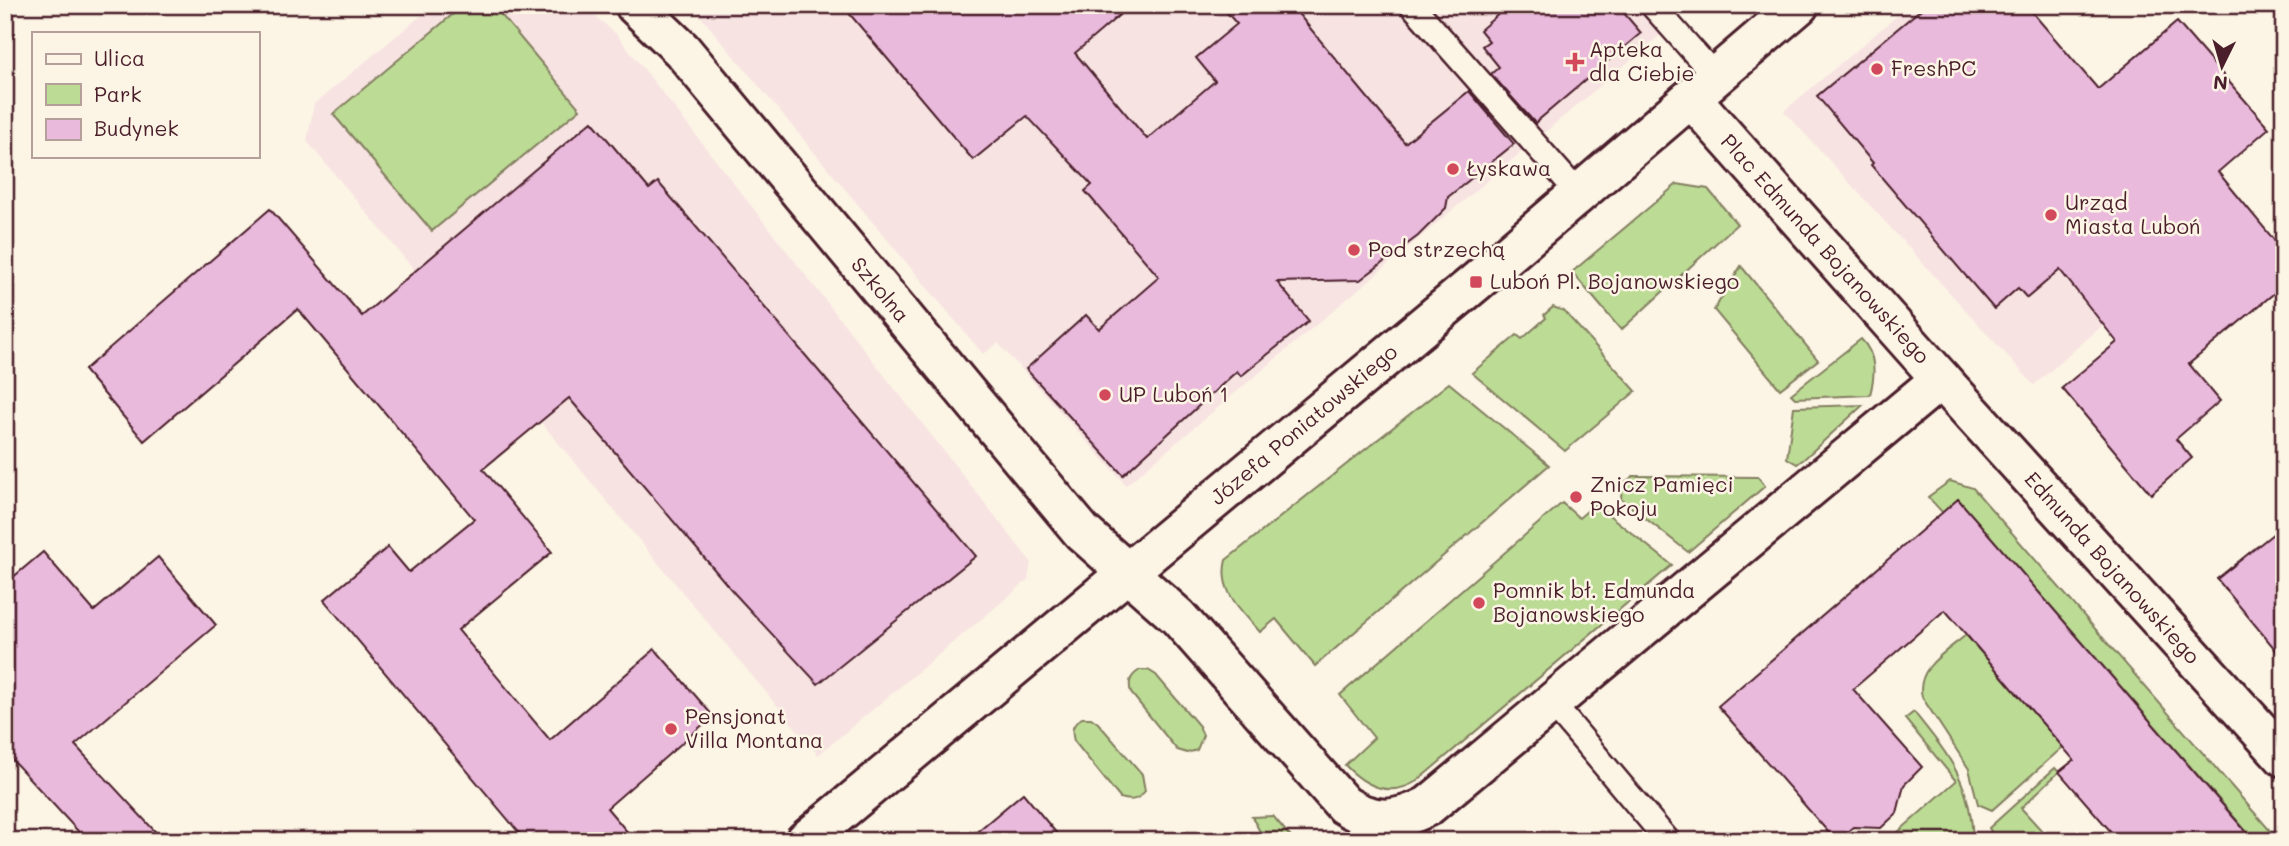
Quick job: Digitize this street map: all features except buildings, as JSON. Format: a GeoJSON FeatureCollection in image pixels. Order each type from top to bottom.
{"type":"FeatureCollection","features":[{"type":"Feature","properties":{"kind":"street","name":"Szkolna"},"geometry":{"type":"LineString","coordinates":[[635,5],[682,50],[1082,532],[1127,573]]}},
{"type":"Feature","properties":{"kind":"street","name":"Józefa Poniatowskiego"},"geometry":{"type":"LineString","coordinates":[[805,841],[1579,194],[1800,5]]}},
{"type":"Feature","properties":{"kind":"street","name":"Plac Edmunda Bojanowskiego"},"geometry":{"type":"LineString","coordinates":[[1127,573],[1178,617],[1344,805],[1359,814],[1381,820],[1404,818],[1428,806],[1941,379],[1704,88]]}},
{"type":"Feature","properties":{"kind":"street","name":"Edmunda Bojanowskiego"},"geometry":{"type":"LineString","coordinates":[[1941,379],[2284,757]]}},
{"type":"Feature","properties":{"kind":"lane"},"geometry":{"type":"LineString","coordinates":[[1412,5],[1579,194]]}},
{"type":"Feature","properties":{"kind":"lane"},"geometry":{"type":"LineString","coordinates":[[1652,5],[1704,88]]}},
{"type":"Feature","properties":{"kind":"lane"},"geometry":{"type":"LineString","coordinates":[[1552,704],[1668,841]]}},
{"type":"Feature","properties":{"kind":"shaded area"},"geometry":{"type":"Polygon","coordinates":[[[434,5],[583,5],[617,35],[1031,562],[1028,580],[818,755],[307,141],[314,104],[434,5]]]}},
{"type":"Feature","properties":{"kind":"shaded area"},"geometry":{"type":"Polygon","coordinates":[[[691,5],[1220,5],[1258,48],[1249,142],[1291,5],[1696,5],[1126,485],[998,343],[983,354],[691,5]],[[1470,91],[1405,143],[1380,255],[1392,256],[1418,236],[1417,223],[1429,223],[1446,208],[1448,197],[1513,144],[1470,91]]]}},
{"type":"Feature","properties":{"kind":"shaded area"},"geometry":{"type":"Polygon","coordinates":[[[1910,5],[2026,5],[2217,226],[2034,385],[1784,111],[1910,5]]]}},
{"type":"Feature","properties":{"kind":"green space"},"geometry":{"type":"Polygon","coordinates":[[[464,5],[493,5],[580,109],[432,231],[333,114],[464,5]]]}},
{"type":"Feature","properties":{"kind":"green space"},"geometry":{"type":"Polygon","coordinates":[[[1677,184],[1708,189],[1737,224],[1621,330],[1572,272],[1677,184]]]}},
{"type":"Feature","properties":{"kind":"green space"},"geometry":{"type":"Polygon","coordinates":[[[1741,266],[1818,360],[1780,389],[1714,310],[1741,266]]]}},
{"type":"Feature","properties":{"kind":"green space"},"geometry":{"type":"Polygon","coordinates":[[[1553,307],[1564,311],[1636,391],[1565,451],[1472,373],[1517,335],[1522,339],[1546,318],[1544,315],[1553,307]]]}},
{"type":"Feature","properties":{"kind":"green space"},"geometry":{"type":"Polygon","coordinates":[[[1861,339],[1872,358],[1873,380],[1870,395],[1795,398],[1791,394],[1861,339]]]}},
{"type":"Feature","properties":{"kind":"green space"},"geometry":{"type":"Polygon","coordinates":[[[1449,383],[1549,465],[1315,666],[1276,619],[1260,632],[1246,616],[1228,591],[1224,571],[1226,560],[1449,383]]]}},
{"type":"Feature","properties":{"kind":"green space"},"geometry":{"type":"Polygon","coordinates":[[[1863,405],[1797,464],[1787,458],[1794,407],[1863,405]]]}},
{"type":"Feature","properties":{"kind":"green space"},"geometry":{"type":"Polygon","coordinates":[[[1633,476],[1758,477],[1765,486],[1688,552],[1621,499],[1622,485],[1633,476]]]}},
{"type":"Feature","properties":{"kind":"green space"},"geometry":{"type":"Polygon","coordinates":[[[1950,481],[1973,488],[2279,841],[2240,841],[2248,833],[1959,500],[1943,513],[1928,497],[1950,481]]]}},
{"type":"Feature","properties":{"kind":"green space"},"geometry":{"type":"Polygon","coordinates":[[[1562,503],[1579,518],[1595,504],[1672,565],[1417,781],[1397,789],[1388,789],[1361,779],[1345,765],[1374,738],[1340,695],[1562,503]]]}},
{"type":"Feature","properties":{"kind":"green space"},"geometry":{"type":"Polygon","coordinates":[[[1966,635],[2063,747],[1992,810],[1978,804],[1969,769],[1922,697],[1923,677],[1928,669],[1966,635]]]}},
{"type":"Feature","properties":{"kind":"green space"},"geometry":{"type":"Polygon","coordinates":[[[1140,670],[1148,670],[1156,675],[1199,726],[1203,735],[1197,750],[1187,753],[1177,750],[1131,693],[1131,680],[1140,670]]]}},
{"type":"Feature","properties":{"kind":"green space"},"geometry":{"type":"Polygon","coordinates":[[[1914,712],[1948,756],[1963,785],[1973,841],[1888,841],[1956,781],[1905,719],[1914,712]]]}},
{"type":"Feature","properties":{"kind":"green space"},"geometry":{"type":"Polygon","coordinates":[[[1082,718],[1091,718],[1098,723],[1142,774],[1145,791],[1139,797],[1131,800],[1120,798],[1074,741],[1073,728],[1082,718]]]}},
{"type":"Feature","properties":{"kind":"green space"},"geometry":{"type":"Polygon","coordinates":[[[2055,768],[2059,772],[2021,808],[2044,833],[2020,841],[1996,841],[1989,828],[2055,768]]]}},
{"type":"Feature","properties":{"kind":"green space"},"geometry":{"type":"Polygon","coordinates":[[[1273,816],[1294,841],[1265,841],[1252,817],[1273,816]]]}},
{"type":"Feature","properties":{"kind":"place","name":"Apteka dla Ciebie"},"geometry":{"type":"Point","coordinates":[1575,62]}},
{"type":"Feature","properties":{"kind":"place","name":"FreshPC"},"geometry":{"type":"Point","coordinates":[1877,69]}},
{"type":"Feature","properties":{"kind":"place","name":"Łyskawa"},"geometry":{"type":"Point","coordinates":[1453,169]}},
{"type":"Feature","properties":{"kind":"place","name":"Urząd Miasta Luboń"},"geometry":{"type":"Point","coordinates":[2051,215]}},
{"type":"Feature","properties":{"kind":"place","name":"Pod strzechą"},"geometry":{"type":"Point","coordinates":[1354,250]}},
{"type":"Feature","properties":{"kind":"place","name":"Luboń Pl. Bojanowskiego"},"geometry":{"type":"Point","coordinates":[1476,282]}},
{"type":"Feature","properties":{"kind":"place","name":"UP Luboń 1"},"geometry":{"type":"Point","coordinates":[1105,395]}},
{"type":"Feature","properties":{"kind":"place","name":"Znicz Pamięci Pokoju"},"geometry":{"type":"Point","coordinates":[1576,497]}},
{"type":"Feature","properties":{"kind":"place","name":"Pomnik bł. Edmunda Bojanowskiego"},"geometry":{"type":"Point","coordinates":[1479,603]}},
{"type":"Feature","properties":{"kind":"place","name":"Pensjonat Villa Montana"},"geometry":{"type":"Point","coordinates":[671,729]}}]}
